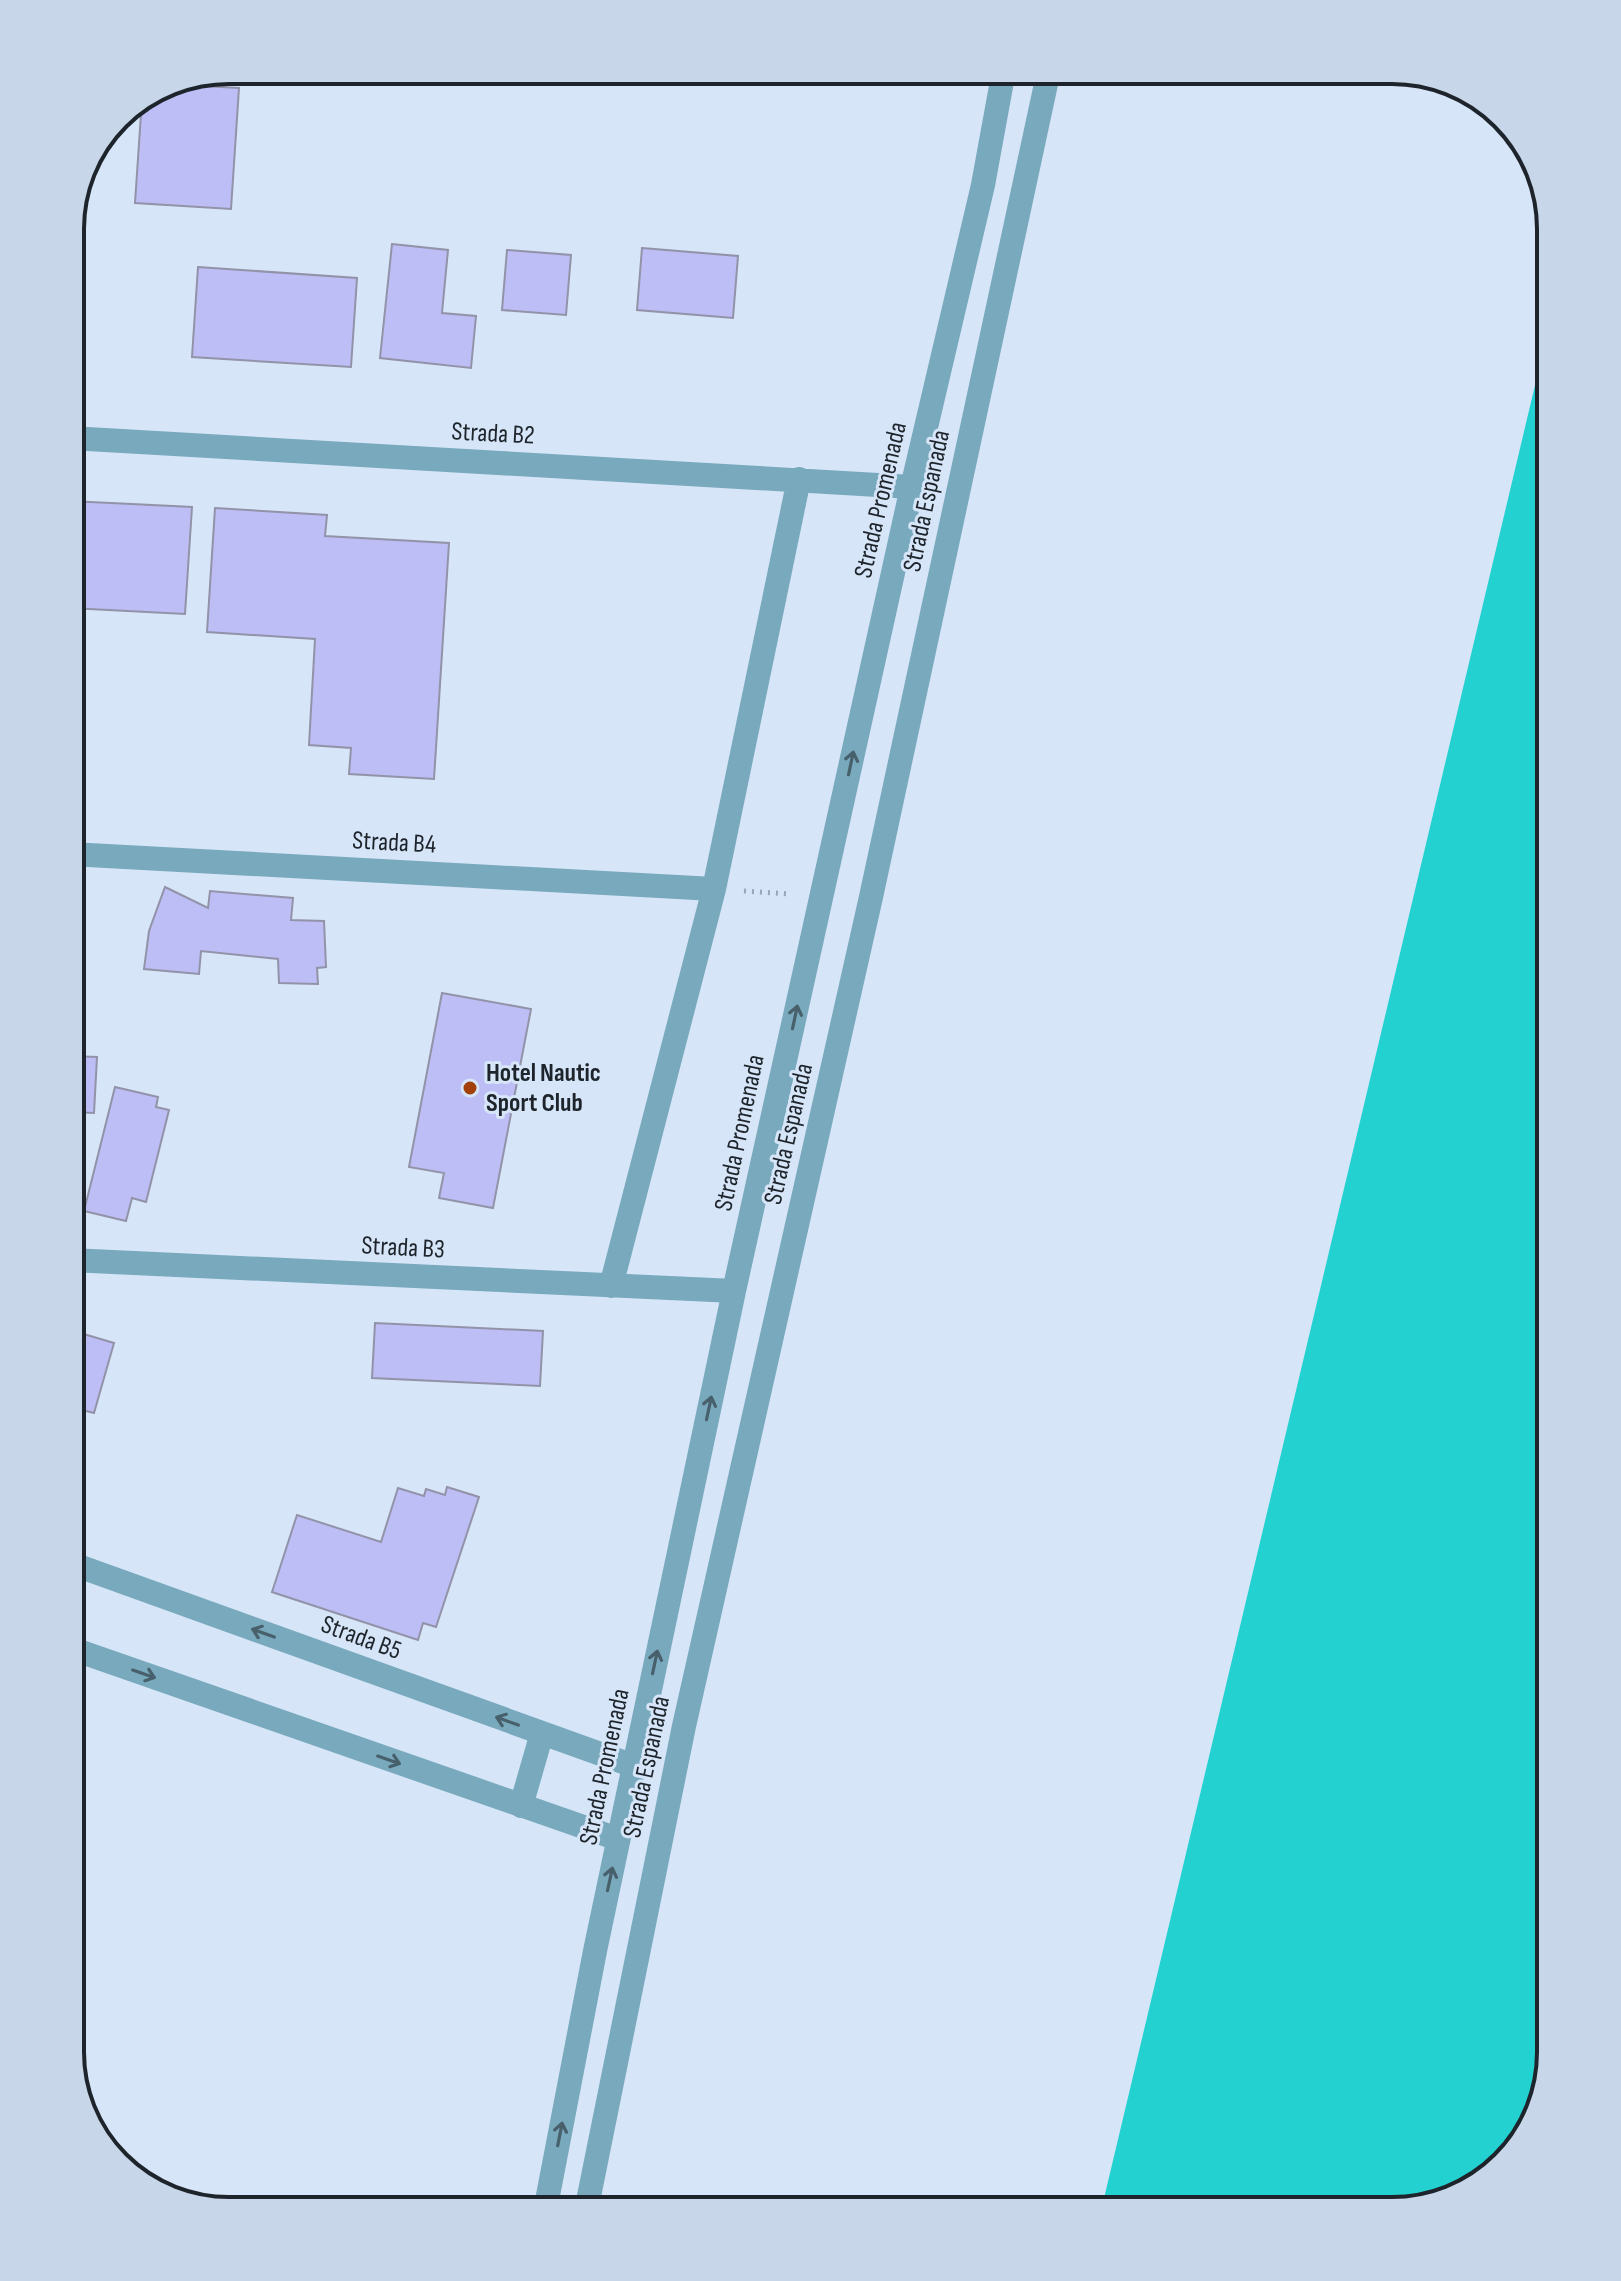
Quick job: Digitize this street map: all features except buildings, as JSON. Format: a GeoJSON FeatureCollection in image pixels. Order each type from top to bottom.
{"type":"FeatureCollection","features":[{"type":"Feature","properties":{"kind":"street","name":"Strada Promenada"},"geometry":{"type":"LineString","coordinates":[[548,2197],[618,1839],[734,1291],[912,487],[983,185],[1001,84]]}},
{"type":"Feature","properties":{"kind":"street","name":"Strada Espanada"},"geometry":{"type":"LineString","coordinates":[[589,2197],[684,1726],[871,897],[1046,84]]}},
{"type":"Feature","properties":{"kind":"street","name":"Strada B2"},"geometry":{"type":"LineString","coordinates":[[84,439],[912,487]]}},
{"type":"Feature","properties":{"kind":"street"},"geometry":{"type":"LineString","coordinates":[[611,1286],[714,889],[799,479]]}},
{"type":"Feature","properties":{"kind":"street","name":"Strada B4"},"geometry":{"type":"LineString","coordinates":[[84,855],[714,889]]}},
{"type":"Feature","properties":{"kind":"street","name":"Strada B3"},"geometry":{"type":"LineString","coordinates":[[84,1261],[734,1291]]}},
{"type":"Feature","properties":{"kind":"street","name":"Strada B5"},"geometry":{"type":"LineString","coordinates":[[84,1568],[634,1766]]}},
{"type":"Feature","properties":{"kind":"street"},"geometry":{"type":"LineString","coordinates":[[84,1653],[618,1839]]}},
{"type":"Feature","properties":{"kind":"street"},"geometry":{"type":"LineString","coordinates":[[521,1806],[542,1733]]}},
{"type":"Feature","properties":{"kind":"shaded area"},"geometry":{"type":"Polygon","coordinates":[[[1537,377],[1537,2052],[1532,2089],[1518,2124],[1494,2154],[1464,2178],[1429,2192],[1392,2197],[1104,2197],[1537,377]]]}},
{"type":"Feature","properties":{"kind":"place","name":"Hotel Nautic Sport Club"},"geometry":{"type":"Point","coordinates":[470,1088]}}]}
